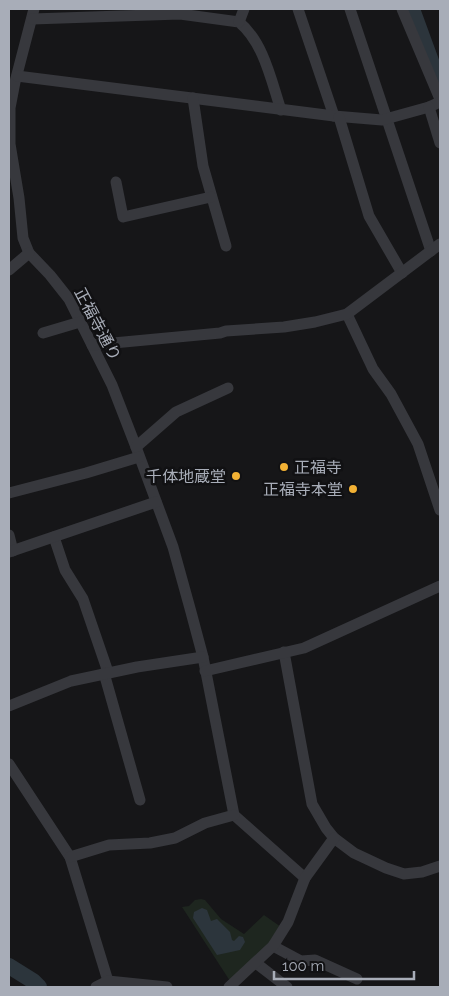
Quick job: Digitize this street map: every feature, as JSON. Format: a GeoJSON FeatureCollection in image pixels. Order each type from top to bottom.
{"type":"FeatureCollection","features":[{"type":"Feature","properties":{"kind":"street"},"geometry":{"type":"LineString","coordinates":[[238,22],[244,9]]}},
{"type":"Feature","properties":{"kind":"street"},"geometry":{"type":"LineString","coordinates":[[298,9],[337,116],[369,216],[402,273]]}},
{"type":"Feature","properties":{"kind":"street"},"geometry":{"type":"LineString","coordinates":[[92,345],[284,327],[347,314],[436,247],[387,119],[350,9]]}},
{"type":"Feature","properties":{"kind":"street"},"geometry":{"type":"LineString","coordinates":[[13,80],[193,98],[337,116],[387,119],[429,107],[440,100],[402,9]]}},
{"type":"Feature","properties":{"kind":"street"},"geometry":{"type":"LineString","coordinates":[[33,14],[180,14],[238,22],[255,42],[264,57],[281,110]]}},
{"type":"Feature","properties":{"kind":"street","name":"正福寺通り"},"geometry":{"type":"LineString","coordinates":[[33,14],[13,80],[10,108],[12,179],[19,198],[22,232],[29,253],[50,275],[69,300],[112,385],[173,547],[205,670],[234,816]]}},
{"type":"Feature","properties":{"kind":"street"},"geometry":{"type":"LineString","coordinates":[[193,98],[204,166],[226,246]]}},
{"type":"Feature","properties":{"kind":"street"},"geometry":{"type":"LineString","coordinates":[[429,107],[440,143]]}},
{"type":"Feature","properties":{"kind":"street"},"geometry":{"type":"LineString","coordinates":[[116,182],[123,218],[211,197]]}},
{"type":"Feature","properties":{"kind":"street"},"geometry":{"type":"LineString","coordinates":[[9,270],[29,253]]}},
{"type":"Feature","properties":{"kind":"street"},"geometry":{"type":"LineString","coordinates":[[347,314],[373,370],[391,394],[418,444],[440,510]]}},
{"type":"Feature","properties":{"kind":"street"},"geometry":{"type":"LineString","coordinates":[[43,334],[80,322]]}},
{"type":"Feature","properties":{"kind":"street"},"geometry":{"type":"LineString","coordinates":[[9,493],[86,473],[138,452],[176,412],[228,388]]}},
{"type":"Feature","properties":{"kind":"street"},"geometry":{"type":"LineString","coordinates":[[9,535],[11,552],[156,502]]}},
{"type":"Feature","properties":{"kind":"street"},"geometry":{"type":"LineString","coordinates":[[54,537],[65,570],[83,598],[106,673],[140,800]]}},
{"type":"Feature","properties":{"kind":"street"},"geometry":{"type":"LineString","coordinates":[[205,670],[304,648],[440,586]]}},
{"type":"Feature","properties":{"kind":"street"},"geometry":{"type":"LineString","coordinates":[[284,652],[312,804],[326,828],[334,838],[354,853],[386,868],[404,874],[422,872],[440,866]]}},
{"type":"Feature","properties":{"kind":"street"},"geometry":{"type":"LineString","coordinates":[[9,706],[71,681],[106,673],[202,657]]}},
{"type":"Feature","properties":{"kind":"street"},"geometry":{"type":"LineString","coordinates":[[9,764],[70,857],[108,981]]}},
{"type":"Feature","properties":{"kind":"street"},"geometry":{"type":"LineString","coordinates":[[70,857],[109,845],[150,843],[175,838],[206,823],[234,816],[305,878]]}},
{"type":"Feature","properties":{"kind":"street"},"geometry":{"type":"LineString","coordinates":[[229,987],[273,946],[288,922],[305,878],[334,838]]}},
{"type":"Feature","properties":{"kind":"street"},"geometry":{"type":"LineString","coordinates":[[273,946],[301,961],[314,960],[357,980]]}},
{"type":"Feature","properties":{"kind":"street"},"geometry":{"type":"LineString","coordinates":[[256,963],[287,987]]}},
{"type":"Feature","properties":{"kind":"street"},"geometry":{"type":"LineString","coordinates":[[96,987],[108,981],[167,987]]}},
{"type":"Feature","properties":{"kind":"shaded area"},"geometry":{"type":"Polygon","coordinates":[[[195,900],[205,900],[221,919],[244,934],[264,915],[281,927],[268,945],[230,981],[182,907],[189,906],[195,900]]]}},
{"type":"Feature","properties":{"kind":"shaded area"},"geometry":{"type":"Polygon","coordinates":[[[202,908],[207,910],[211,921],[217,919],[230,932],[232,940],[234,941],[239,936],[243,937],[245,942],[240,950],[217,955],[193,918],[194,912],[202,908]]]}},
{"type":"Feature","properties":{"kind":"waterway"},"geometry":{"type":"LineString","coordinates":[[412,9],[440,81]]}},
{"type":"Feature","properties":{"kind":"waterway"},"geometry":{"type":"LineString","coordinates":[[9,966],[39,987]]}},
{"type":"Feature","properties":{"kind":"place","name":"正福寺"},"geometry":{"type":"Point","coordinates":[284,467]}},
{"type":"Feature","properties":{"kind":"place","name":"千体地蔵堂"},"geometry":{"type":"Point","coordinates":[236,476]}},
{"type":"Feature","properties":{"kind":"place","name":"正福寺本堂"},"geometry":{"type":"Point","coordinates":[353,489]}}]}
